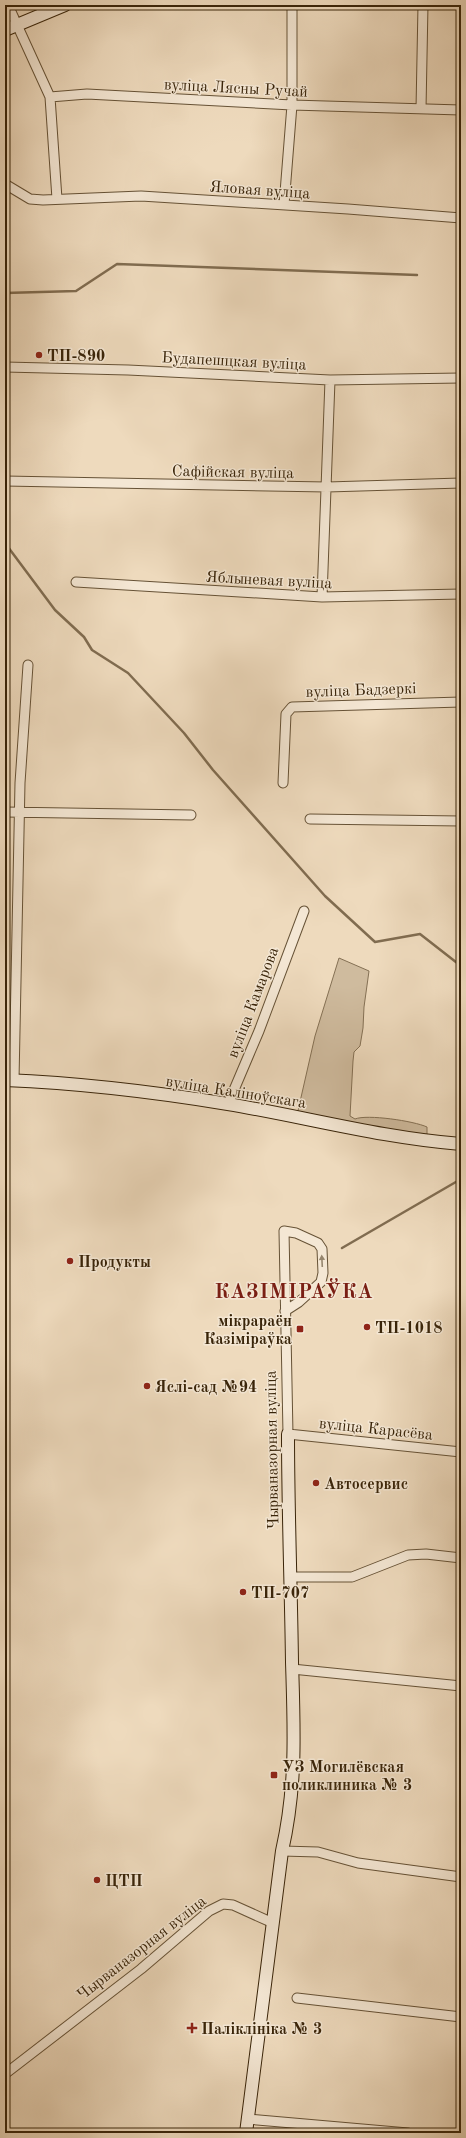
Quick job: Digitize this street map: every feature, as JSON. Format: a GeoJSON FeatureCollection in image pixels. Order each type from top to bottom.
{"type":"FeatureCollection","features":[{"type":"Feature","properties":{"kind":"street"},"geometry":{"type":"LineString","coordinates":[[8,5],[50,97],[57,199]]}},
{"type":"Feature","properties":{"kind":"street"},"geometry":{"type":"LineString","coordinates":[[5,30],[65,5]]}},
{"type":"Feature","properties":{"kind":"street"},"geometry":{"type":"LineString","coordinates":[[284,205],[292,105],[292,5]]}},
{"type":"Feature","properties":{"kind":"street"},"geometry":{"type":"LineString","coordinates":[[421,109],[423,5]]}},
{"type":"Feature","properties":{"kind":"street","name":"вуліца Лясны Ручай"},"geometry":{"type":"LineString","coordinates":[[50,97],[87,94],[292,105],[461,110]]}},
{"type":"Feature","properties":{"kind":"street","name":"Яловая вуліца"},"geometry":{"type":"LineString","coordinates":[[5,184],[30,199],[141,196],[461,218]]}},
{"type":"Feature","properties":{"kind":"street","name":"Будапешцкая вуліца"},"geometry":{"type":"LineString","coordinates":[[5,366],[128,370],[330,380],[461,378]]}},
{"type":"Feature","properties":{"kind":"street"},"geometry":{"type":"LineString","coordinates":[[322,597],[330,380]]}},
{"type":"Feature","properties":{"kind":"street","name":"Сафійская вуліца"},"geometry":{"type":"LineString","coordinates":[[5,481],[327,487],[461,482]]}},
{"type":"Feature","properties":{"kind":"street","name":"Яблыневая вуліца"},"geometry":{"type":"LineString","coordinates":[[76,582],[322,597],[461,594]]}},
{"type":"Feature","properties":{"kind":"street"},"geometry":{"type":"LineString","coordinates":[[9,1080],[20,783],[28,665]]}},
{"type":"Feature","properties":{"kind":"street","name":"вуліца Бадзеркі"},"geometry":{"type":"LineString","coordinates":[[283,783],[286,714],[292,707],[461,702]]}},
{"type":"Feature","properties":{"kind":"street"},"geometry":{"type":"LineString","coordinates":[[5,812],[191,815]]}},
{"type":"Feature","properties":{"kind":"street"},"geometry":{"type":"LineString","coordinates":[[310,819],[461,821]]}},
{"type":"Feature","properties":{"kind":"street","name":"вуліца Камарова"},"geometry":{"type":"LineString","coordinates":[[228,1104],[259,1031],[304,911]]}},
{"type":"Feature","properties":{"kind":"street","name":"вуліца Каліноўскага"},"geometry":{"type":"LineString","coordinates":[[9,1080],[140,1092],[228,1104],[427,1141],[461,1144]]}},
{"type":"Feature","properties":{"kind":"street","name":"Чырваназорная вуліца"},"geometry":{"type":"LineString","coordinates":[[5,2074],[141,1970],[209,1911],[223,1904],[234,1905],[272,1923],[282,1851],[290,1818],[295,1757],[290,1577],[288,1434],[285,1311],[284,1231],[296,1233],[318,1243],[322,1249],[323,1273],[321,1282],[299,1302],[285,1311]]}},
{"type":"Feature","properties":{"kind":"street","name":"вуліца Карасёва"},"geometry":{"type":"LineString","coordinates":[[288,1434],[461,1452]]}},
{"type":"Feature","properties":{"kind":"street"},"geometry":{"type":"LineString","coordinates":[[290,1577],[352,1577],[408,1556],[426,1554],[461,1558]]}},
{"type":"Feature","properties":{"kind":"street"},"geometry":{"type":"LineString","coordinates":[[292,1669],[461,1686]]}},
{"type":"Feature","properties":{"kind":"street"},"geometry":{"type":"LineString","coordinates":[[282,1851],[318,1852],[358,1864],[461,1877]]}},
{"type":"Feature","properties":{"kind":"street"},"geometry":{"type":"LineString","coordinates":[[246,2133],[272,1923]]}},
{"type":"Feature","properties":{"kind":"street"},"geometry":{"type":"LineString","coordinates":[[297,1998],[461,2017]]}},
{"type":"Feature","properties":{"kind":"street"},"geometry":{"type":"LineString","coordinates":[[247,2119],[408,2133]]}},
{"type":"Feature","properties":{"kind":"shaded area"},"geometry":{"type":"Polygon","coordinates":[[[339,958],[369,971],[360,1046],[354,1052],[350,1116],[355,1119],[369,1117],[391,1119],[421,1125],[427,1127],[427,1135],[420,1137],[297,1115],[315,1036],[339,958]]]}},
{"type":"Feature","properties":{"kind":"waterway"},"geometry":{"type":"LineString","coordinates":[[5,293],[76,291],[117,264],[417,275]]}},
{"type":"Feature","properties":{"kind":"waterway"},"geometry":{"type":"LineString","coordinates":[[5,543],[55,610],[84,637],[92,650],[128,673],[184,733],[213,770],[325,896],[375,942],[420,934],[461,966]]}},
{"type":"Feature","properties":{"kind":"waterway"},"geometry":{"type":"LineString","coordinates":[[342,1248],[461,1179]]}},
{"type":"Feature","properties":{"kind":"place","name":"ТП-890"},"geometry":{"type":"Point","coordinates":[39,355]}},
{"type":"Feature","properties":{"kind":"place","name":"Продукты"},"geometry":{"type":"Point","coordinates":[70,1261]}},
{"type":"Feature","properties":{"kind":"place","name":"ТП-1018"},"geometry":{"type":"Point","coordinates":[367,1327]}},
{"type":"Feature","properties":{"kind":"place","name":"мікрараён Казіміраўка"},"geometry":{"type":"Point","coordinates":[300,1329]}},
{"type":"Feature","properties":{"kind":"place","name":"Яслі-сад №94"},"geometry":{"type":"Point","coordinates":[147,1386]}},
{"type":"Feature","properties":{"kind":"place","name":"Автосервис"},"geometry":{"type":"Point","coordinates":[316,1483]}},
{"type":"Feature","properties":{"kind":"place","name":"ТП-707"},"geometry":{"type":"Point","coordinates":[243,1592]}},
{"type":"Feature","properties":{"kind":"place","name":"УЗ Могилёвская поликлиника № 3"},"geometry":{"type":"Point","coordinates":[274,1775]}},
{"type":"Feature","properties":{"kind":"place","name":"ЦТП"},"geometry":{"type":"Point","coordinates":[97,1880]}},
{"type":"Feature","properties":{"kind":"place","name":"Паліклініка № 3"},"geometry":{"type":"Point","coordinates":[192,2028]}},
{"type":"Feature","properties":{"kind":"district","name":"КАЗІМІРАЎКА"},"geometry":{"type":"Point","coordinates":[294,1291]}}]}
